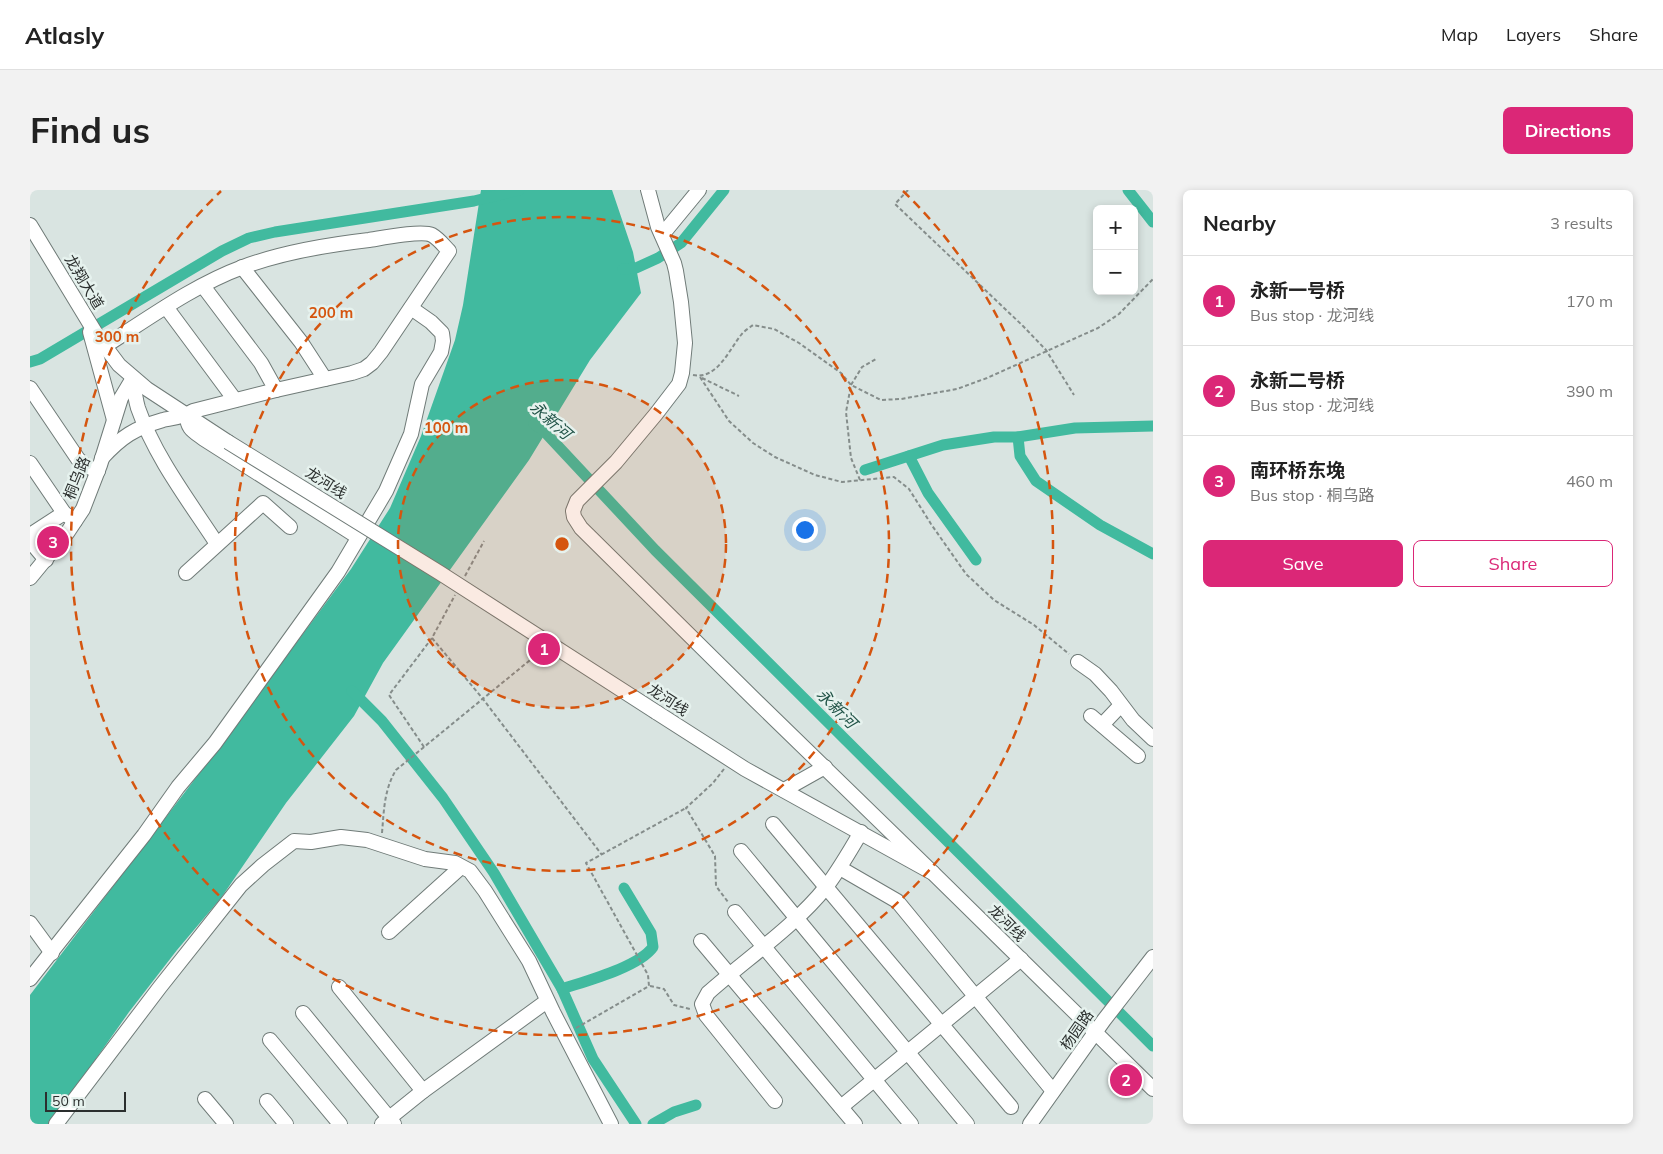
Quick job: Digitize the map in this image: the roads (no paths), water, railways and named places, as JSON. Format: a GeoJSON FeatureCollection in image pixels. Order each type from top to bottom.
{"type":"FeatureCollection","features":[{"type":"Feature","properties":{"kind":"street"},"geometry":{"type":"LineString","coordinates":[[648,190],[662,238],[674,264],[681,302],[685,343],[682,372],[679,384],[656,414],[610,467],[577,501],[573,511],[574,517],[581,528],[933,872]]}},
{"type":"Feature","properties":{"kind":"street"},"geometry":{"type":"LineString","coordinates":[[662,238],[700,190]]}},
{"type":"Feature","properties":{"kind":"street","name":"龙翔大道"},"geometry":{"type":"LineString","coordinates":[[30,225],[86,317],[119,365],[132,378]]}},
{"type":"Feature","properties":{"kind":"street"},"geometry":{"type":"LineString","coordinates":[[102,341],[242,267],[279,255],[332,245],[417,234],[431,234],[449,251],[372,362],[364,369],[352,374],[276,390],[159,421],[128,434],[116,443],[102,458]]}},
{"type":"Feature","properties":{"kind":"street"},"geometry":{"type":"LineString","coordinates":[[242,267],[301,342],[325,379]]}},
{"type":"Feature","properties":{"kind":"street"},"geometry":{"type":"LineString","coordinates":[[203,286],[261,363],[276,390]]}},
{"type":"Feature","properties":{"kind":"street"},"geometry":{"type":"LineString","coordinates":[[166,308],[235,400]]}},
{"type":"Feature","properties":{"kind":"street"},"geometry":{"type":"LineString","coordinates":[[30,979],[226,727],[317,603],[338,572],[393,477],[411,434],[422,384],[442,347],[442,334],[431,322],[410,308]]}},
{"type":"Feature","properties":{"kind":"street"},"geometry":{"type":"LineString","coordinates":[[86,317],[114,421]]}},
{"type":"Feature","properties":{"kind":"street"},"geometry":{"type":"LineString","coordinates":[[132,378],[137,406],[145,426],[162,459],[217,544]]}},
{"type":"Feature","properties":{"kind":"street","name":"桐乌路"},"geometry":{"type":"LineString","coordinates":[[30,578],[46,560],[69,517],[83,509],[98,471],[121,398],[132,378]]}},
{"type":"Feature","properties":{"kind":"street","name":"龙河线"},"geometry":{"type":"LineString","coordinates":[[132,378],[228,442],[440,573],[730,760],[933,872],[1153,1088]]}},
{"type":"Feature","properties":{"kind":"street"},"geometry":{"type":"LineString","coordinates":[[30,388],[78,459],[86,466],[98,471]]}},
{"type":"Feature","properties":{"kind":"street"},"geometry":{"type":"LineString","coordinates":[[187,415],[187,424],[204,439],[358,537]]}},
{"type":"Feature","properties":{"kind":"street"},"geometry":{"type":"LineString","coordinates":[[30,463],[69,517],[30,535]]}},
{"type":"Feature","properties":{"kind":"street"},"geometry":{"type":"LineString","coordinates":[[186,573],[263,503],[290,526]]}},
{"type":"Feature","properties":{"kind":"street"},"geometry":{"type":"LineString","coordinates":[[30,541],[46,560]]}},
{"type":"Feature","properties":{"kind":"street"},"geometry":{"type":"LineString","coordinates":[[1078,662],[1094,674],[1132,720],[1150,736],[1135,754],[1090,716]]}},
{"type":"Feature","properties":{"kind":"street"},"geometry":{"type":"LineString","coordinates":[[1102,725],[1121,705]]}},
{"type":"Feature","properties":{"kind":"street"},"geometry":{"type":"LineString","coordinates":[[1116,738],[1132,720]]}},
{"type":"Feature","properties":{"kind":"street"},"geometry":{"type":"LineString","coordinates":[[784,790],[825,767]]}},
{"type":"Feature","properties":{"kind":"street"},"geometry":{"type":"LineString","coordinates":[[773,824],[1011,1106]]}},
{"type":"Feature","properties":{"kind":"street"},"geometry":{"type":"LineString","coordinates":[[775,1101],[706,1015],[702,1004],[708,993],[764,946],[826,887],[840,868],[861,832]]}},
{"type":"Feature","properties":{"kind":"street"},"geometry":{"type":"LineString","coordinates":[[56,1124],[160,987],[241,885],[262,865],[294,842],[311,842],[341,837],[367,840],[425,859],[455,863],[470,871],[506,922],[529,961],[547,1001],[597,1099],[612,1124]]}},
{"type":"Feature","properties":{"kind":"street"},"geometry":{"type":"LineString","coordinates":[[741,851],[966,1124]]}},
{"type":"Feature","properties":{"kind":"street"},"geometry":{"type":"LineString","coordinates":[[389,932],[461,866]]}},
{"type":"Feature","properties":{"kind":"street"},"geometry":{"type":"LineString","coordinates":[[840,868],[897,901],[1053,1092]]}},
{"type":"Feature","properties":{"kind":"street"},"geometry":{"type":"LineString","coordinates":[[735,912],[911,1124]]}},
{"type":"Feature","properties":{"kind":"street"},"geometry":{"type":"LineString","coordinates":[[30,923],[52,953]]}},
{"type":"Feature","properties":{"kind":"street"},"geometry":{"type":"LineString","coordinates":[[701,941],[855,1124]]}},
{"type":"Feature","properties":{"kind":"street"},"geometry":{"type":"LineString","coordinates":[[841,1108],[1021,960]]}},
{"type":"Feature","properties":{"kind":"street","name":"杨园路"},"geometry":{"type":"LineString","coordinates":[[1030,1124],[1104,1020],[1129,988],[1151,966]]}},
{"type":"Feature","properties":{"kind":"street"},"geometry":{"type":"LineString","coordinates":[[339,987],[423,1091]]}},
{"type":"Feature","properties":{"kind":"street"},"geometry":{"type":"LineString","coordinates":[[303,1013],[389,1122],[423,1091],[547,1001]]}},
{"type":"Feature","properties":{"kind":"street"},"geometry":{"type":"LineString","coordinates":[[270,1040],[340,1124]]}},
{"type":"Feature","properties":{"kind":"street"},"geometry":{"type":"LineString","coordinates":[[205,1099],[226,1124]]}},
{"type":"Feature","properties":{"kind":"street"},"geometry":{"type":"LineString","coordinates":[[267,1101],[286,1124]]}},
{"type":"Feature","properties":{"kind":"water"},"geometry":{"type":"Polygon","coordinates":[[[481,190],[612,190],[633,252],[641,293],[590,360],[529,460],[383,663],[354,716],[286,803],[221,898],[177,950],[129,1012],[50,1124],[30,1124],[30,995],[211,758],[351,569],[390,508],[421,436],[455,340],[463,305],[481,190]]]}},
{"type":"Feature","properties":{"kind":"waterway"},"geometry":{"type":"LineString","coordinates":[[30,362],[40,359],[222,251],[249,238],[275,232],[474,201],[519,190]]}},
{"type":"Feature","properties":{"kind":"waterway"},"geometry":{"type":"LineString","coordinates":[[623,269],[636,268],[658,258],[681,243],[724,190]]}},
{"type":"Feature","properties":{"kind":"waterway"},"geometry":{"type":"LineString","coordinates":[[1128,190],[1153,222]]}},
{"type":"Feature","properties":{"kind":"waterway","name":"永新河"},"geometry":{"type":"LineString","coordinates":[[534,424],[542,429],[655,550],[1153,1046]]}},
{"type":"Feature","properties":{"kind":"waterway"},"geometry":{"type":"LineString","coordinates":[[865,470],[943,445],[994,437],[1018,437],[1075,428],[1153,426]]}},
{"type":"Feature","properties":{"kind":"waterway"},"geometry":{"type":"LineString","coordinates":[[1018,437],[1020,456],[1036,481],[1100,525],[1153,554]]}},
{"type":"Feature","properties":{"kind":"waterway"},"geometry":{"type":"LineString","coordinates":[[909,456],[928,493],[976,560]]}},
{"type":"Feature","properties":{"kind":"waterway"},"geometry":{"type":"LineString","coordinates":[[352,691],[382,721],[443,798],[494,873],[562,989],[593,1059],[636,1124]]}},
{"type":"Feature","properties":{"kind":"waterway"},"geometry":{"type":"LineString","coordinates":[[562,989],[624,967],[636,961],[653,947],[651,933],[624,888]]}},
{"type":"Feature","properties":{"kind":"waterway"},"geometry":{"type":"LineString","coordinates":[[653,1124],[674,1112],[696,1105]]}},
{"type":"Feature","properties":{"kind":"place","name":"南环桥东堍"},"geometry":{"type":"Point","coordinates":[53,542]}},
{"type":"Feature","properties":{"kind":"place","name":"永新一号桥"},"geometry":{"type":"Point","coordinates":[544,649]}},
{"type":"Feature","properties":{"kind":"place","name":"永新二号桥"},"geometry":{"type":"Point","coordinates":[1126,1080]}}]}
